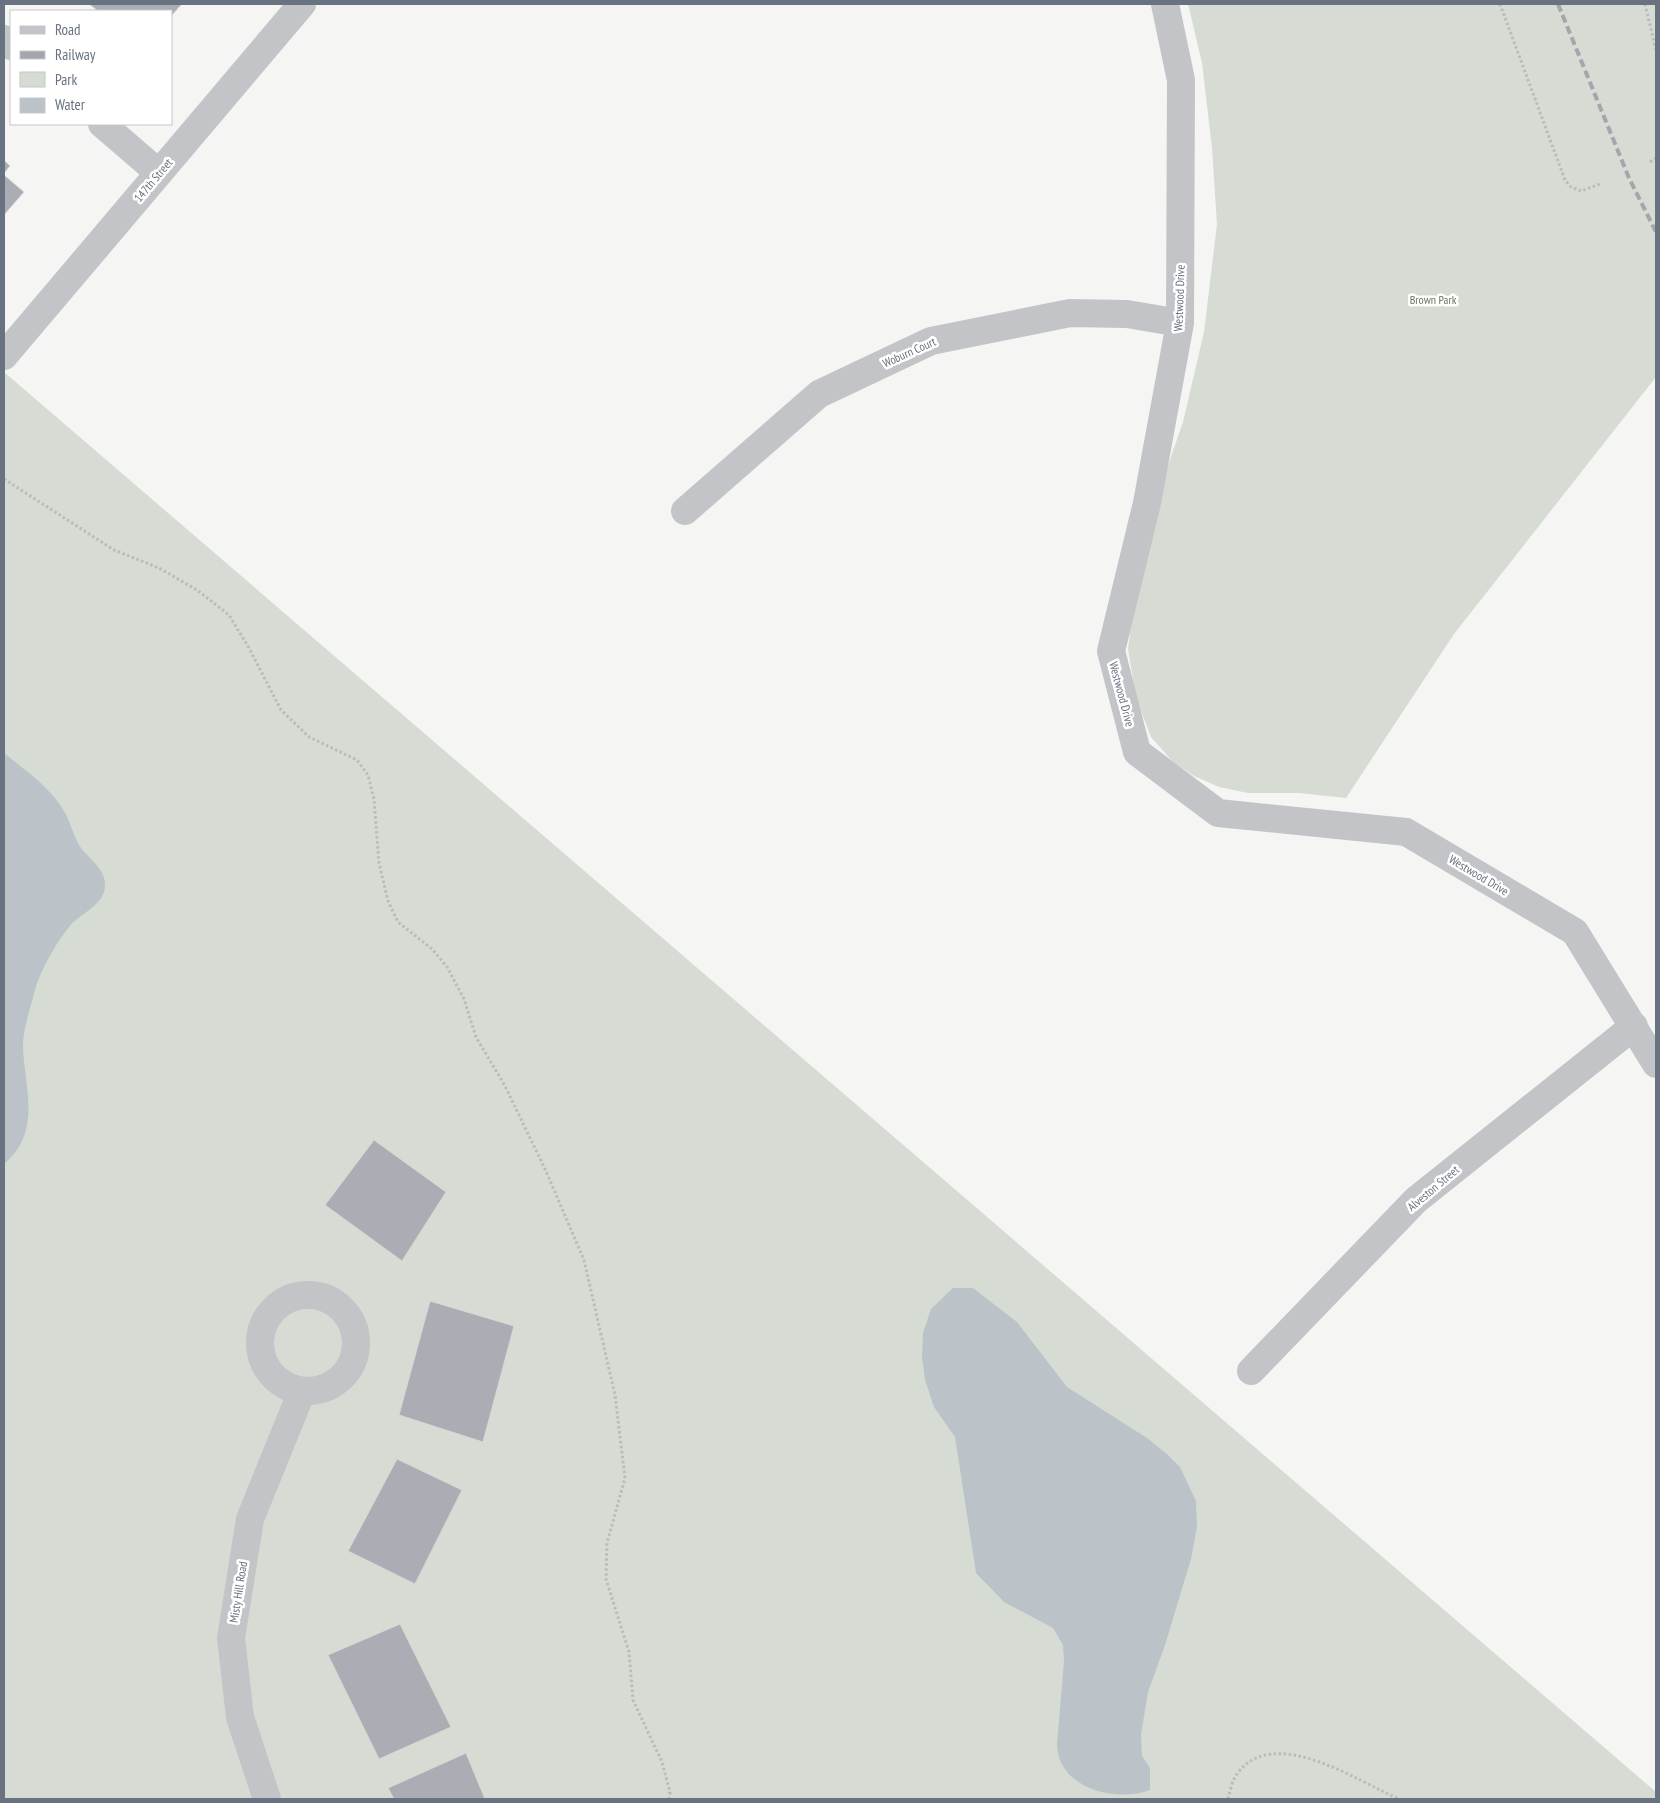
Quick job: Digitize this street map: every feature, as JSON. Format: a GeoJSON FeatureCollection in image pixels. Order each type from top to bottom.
{"type":"FeatureCollection","features":[{"type":"Feature","properties":{"kind":"street","name":"147th Street"},"geometry":{"type":"LineString","coordinates":[[4,356],[302,4]]}},
{"type":"Feature","properties":{"kind":"street","name":"Westwood Drive"},"geometry":{"type":"LineString","coordinates":[[1164,4],[1181,80],[1180,323],[1147,504],[1111,651],[1137,752],[1218,813],[1406,832],[1575,932],[1656,1064]]}},
{"type":"Feature","properties":{"kind":"street"},"geometry":{"type":"LineString","coordinates":[[103,125],[159,173]]}},
{"type":"Feature","properties":{"kind":"street","name":"Woburn Court"},"geometry":{"type":"LineString","coordinates":[[685,511],[819,394],[931,340],[1070,314],[1127,314],[1180,323]]}},
{"type":"Feature","properties":{"kind":"street","name":"Alveston Street"},"geometry":{"type":"LineString","coordinates":[[1252,1371],[1416,1200],[1634,1026]]}},
{"type":"Feature","properties":{"kind":"street","name":"Misty Hill Road"},"geometry":{"type":"LineString","coordinates":[[267,1799],[240,1717],[231,1638],[250,1519],[302,1391]]}},
{"type":"Feature","properties":{"kind":"path"},"geometry":{"type":"LineString","coordinates":[[1500,4],[1565,180],[1570,187],[1581,191],[1600,184]]}},
{"type":"Feature","properties":{"kind":"path"},"geometry":{"type":"LineString","coordinates":[[1645,4],[1656,50]]}},
{"type":"Feature","properties":{"kind":"path"},"geometry":{"type":"LineString","coordinates":[[1650,162],[1656,158]]}},
{"type":"Feature","properties":{"kind":"path"},"geometry":{"type":"LineString","coordinates":[[4,479],[114,550],[159,568],[197,590],[229,615],[250,648],[281,710],[309,737],[357,760],[368,774],[374,800],[379,862],[388,901],[398,922],[432,949],[447,967],[464,999],[476,1037],[505,1086],[527,1130],[584,1260],[615,1395],[625,1478],[607,1543],[606,1579],[629,1652],[633,1700],[662,1762],[670,1792],[669,1799]]}},
{"type":"Feature","properties":{"kind":"path"},"geometry":{"type":"LineString","coordinates":[[1228,1799],[1236,1774],[1257,1757],[1286,1754],[1320,1762],[1399,1799]]}},
{"type":"Feature","properties":{"kind":"green space","name":"Brown Park"},"geometry":{"type":"Polygon","coordinates":[[[1188,4],[1656,4],[1656,377],[1454,634],[1346,798],[1299,793],[1248,793],[1219,787],[1194,776],[1173,762],[1151,737],[1136,698],[1128,649],[1135,593],[1148,523],[1183,422],[1204,332],[1217,224],[1212,148],[1202,63],[1188,4]]]}},
{"type":"Feature","properties":{"kind":"green space"},"geometry":{"type":"Polygon","coordinates":[[[4,372],[1656,1792],[1656,1799],[4,1799],[4,372]]]}},
{"type":"Feature","properties":{"kind":"water"},"geometry":{"type":"Polygon","coordinates":[[[4,753],[37,779],[58,802],[79,845],[103,874],[105,886],[104,893],[96,904],[74,922],[64,934],[48,959],[36,986],[23,1043],[28,1091],[28,1122],[24,1137],[16,1151],[4,1164],[4,753]]]}},
{"type":"Feature","properties":{"kind":"water"},"geometry":{"type":"Polygon","coordinates":[[[953,1288],[973,1288],[1017,1322],[1067,1387],[1147,1438],[1180,1467],[1196,1501],[1197,1527],[1191,1559],[1165,1645],[1148,1692],[1141,1735],[1142,1756],[1150,1768],[1150,1790],[1136,1794],[1121,1795],[1105,1793],[1091,1789],[1078,1782],[1067,1772],[1060,1760],[1057,1745],[1064,1661],[1063,1645],[1053,1628],[1004,1602],[976,1573],[955,1437],[934,1407],[925,1380],[922,1357],[923,1333],[931,1309],[953,1288]]]}},
{"type":"Feature","properties":{"kind":"building"},"geometry":{"type":"Polygon","coordinates":[[[89,4],[182,4],[172,15],[172,10],[97,10],[89,4]]]}},
{"type":"Feature","properties":{"kind":"building"},"geometry":{"type":"Polygon","coordinates":[[[4,160],[10,166],[4,173],[4,160]]]}},
{"type":"Feature","properties":{"kind":"building"},"geometry":{"type":"Polygon","coordinates":[[[4,175],[24,192],[4,215],[4,175]]]}},
{"type":"Feature","properties":{"kind":"building"},"geometry":{"type":"Polygon","coordinates":[[[374,1140],[446,1192],[402,1261],[325,1205],[374,1140]]]}},
{"type":"Feature","properties":{"kind":"building"},"geometry":{"type":"Polygon","coordinates":[[[430,1301],[514,1326],[483,1442],[399,1415],[430,1301]]]}},
{"type":"Feature","properties":{"kind":"building"},"geometry":{"type":"Polygon","coordinates":[[[397,1459],[462,1490],[415,1584],[348,1551],[397,1459]]]}},
{"type":"Feature","properties":{"kind":"building"},"geometry":{"type":"Polygon","coordinates":[[[400,1624],[451,1727],[379,1759],[328,1655],[400,1624]]]}},
{"type":"Feature","properties":{"kind":"building"},"geometry":{"type":"Polygon","coordinates":[[[466,1753],[485,1799],[394,1799],[388,1788],[466,1753]]]}},
{"type":"Feature","properties":{"kind":"railway"},"geometry":{"type":"LineString","coordinates":[[1558,4],[1629,178],[1656,232]]}}]}
